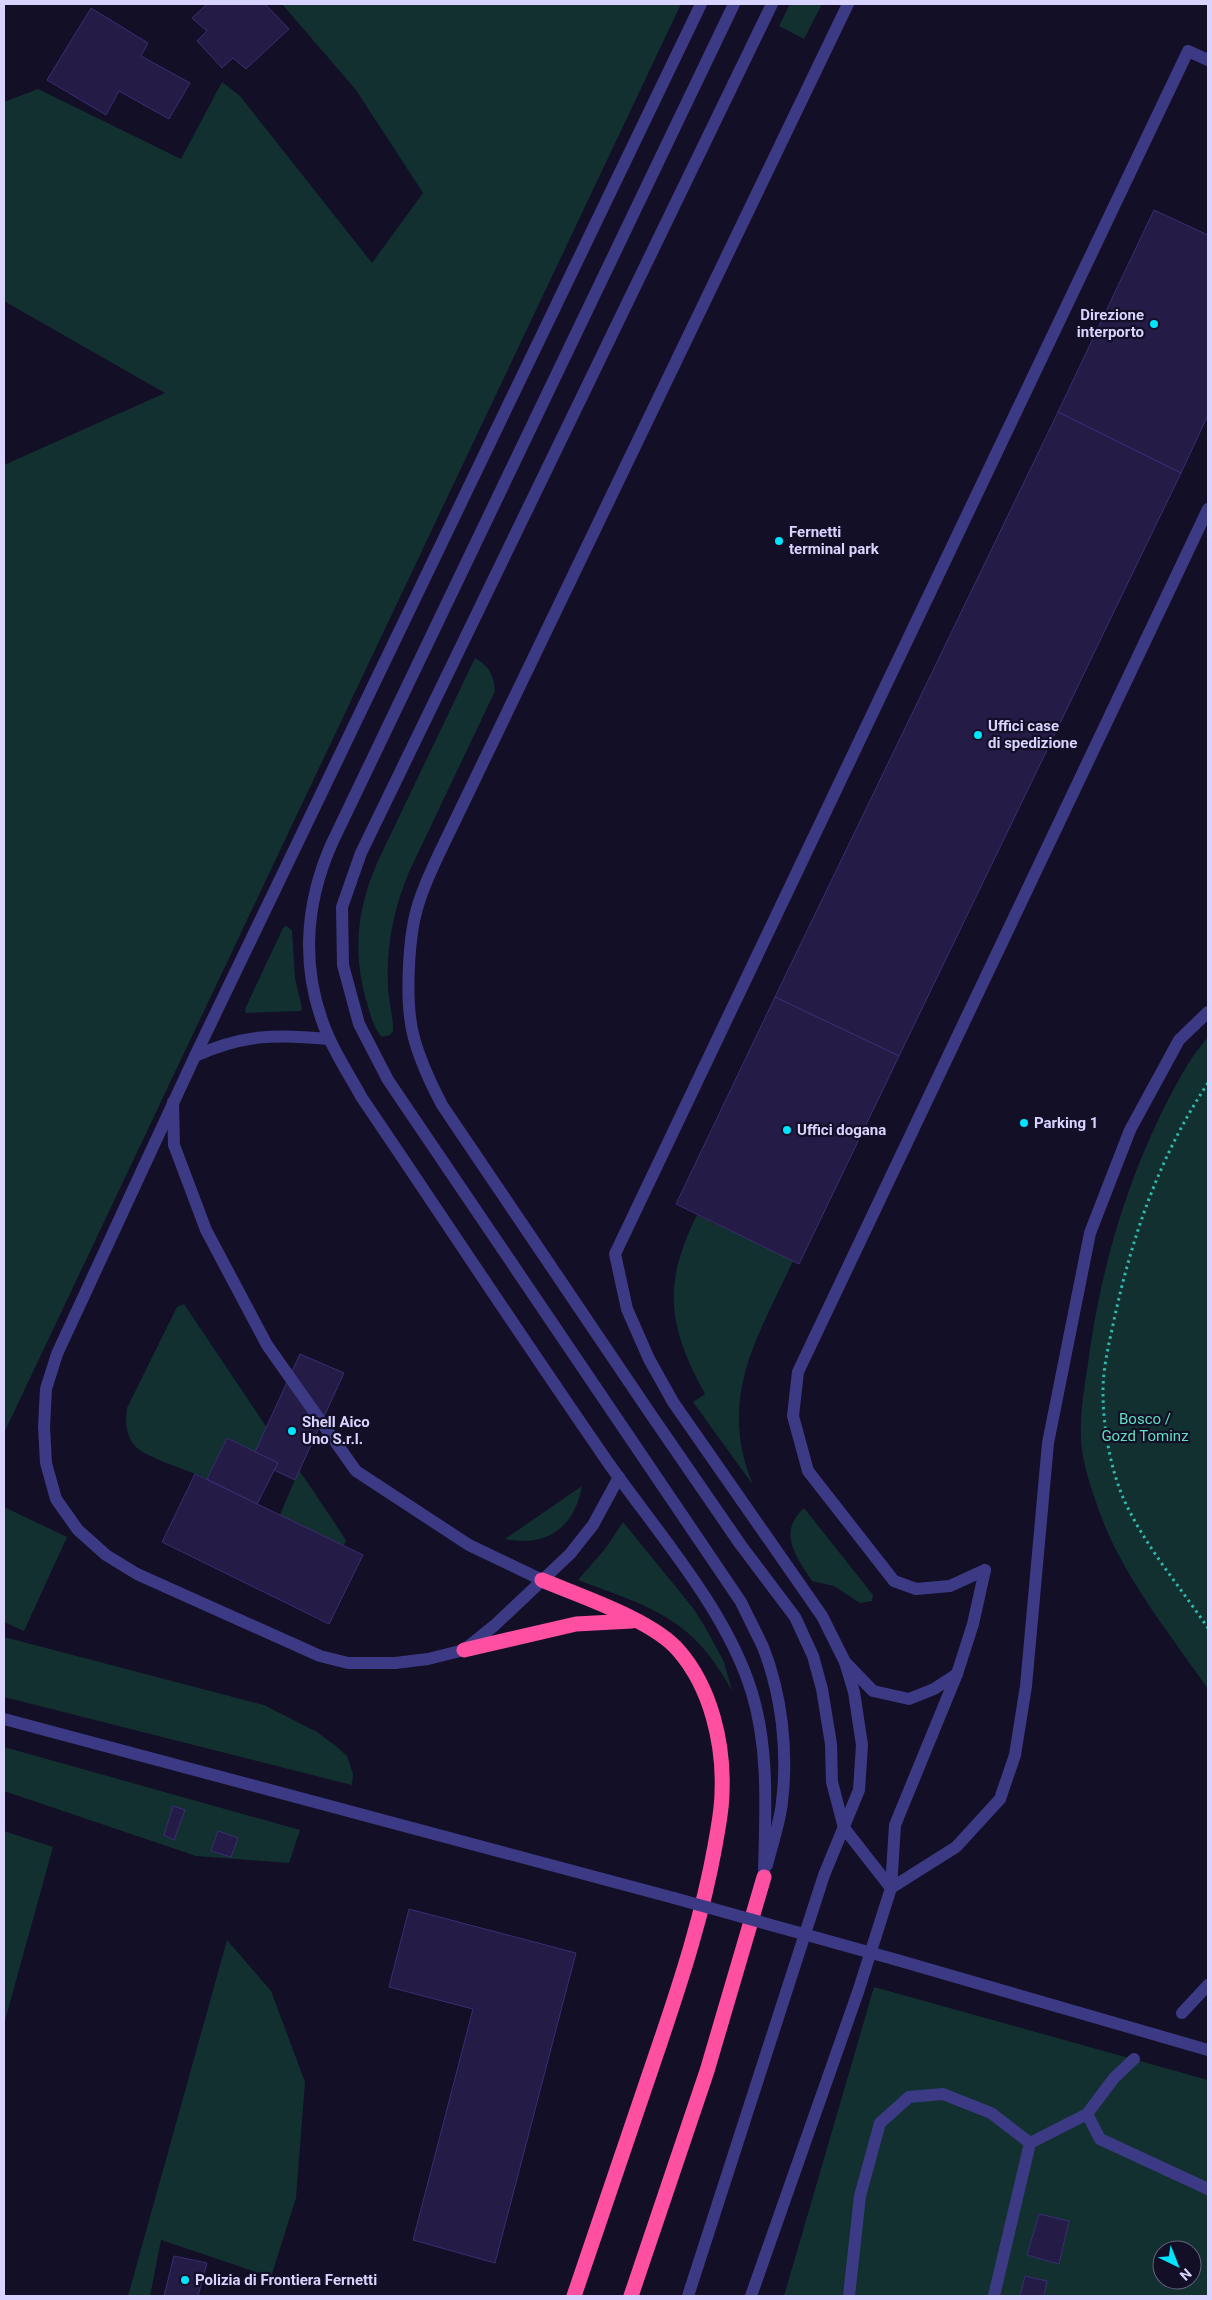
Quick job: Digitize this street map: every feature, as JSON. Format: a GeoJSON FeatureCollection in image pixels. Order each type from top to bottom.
{"type":"FeatureCollection","features":[{"type":"Feature","properties":{"kind":"highway"},"geometry":{"type":"LineString","coordinates":[[542,1580],[635,1621],[658,1633],[678,1650],[699,1681],[714,1719],[720,1754],[722,1792],[710,1877],[688,1959],[574,2296]]}},
{"type":"Feature","properties":{"kind":"highway"},"geometry":{"type":"LineString","coordinates":[[464,1650],[576,1624],[635,1621]]}},
{"type":"Feature","properties":{"kind":"highway"},"geometry":{"type":"LineString","coordinates":[[631,2296],[707,2071],[764,1877]]}},
{"type":"Feature","properties":{"kind":"street"},"geometry":{"type":"LineString","coordinates":[[619,1477],[593,1525],[570,1554],[495,1625],[464,1650],[395,1663],[348,1663],[320,1656],[137,1574],[106,1555],[78,1530],[56,1499],[46,1463],[44,1427],[46,1389],[57,1354],[173,1102],[701,4]]}},
{"type":"Feature","properties":{"kind":"street"},"geometry":{"type":"LineString","coordinates":[[734,4],[319,872],[311,905],[308,936],[318,1009],[329,1038],[362,1098],[619,1477],[692,1578],[738,1657],[752,1694],[761,1735],[765,1772],[764,1877]]}},
{"type":"Feature","properties":{"kind":"street"},"geometry":{"type":"LineString","coordinates":[[764,1877],[782,1804],[785,1766],[782,1728],[775,1684],[763,1647],[741,1602],[388,1080],[372,1053],[359,1024],[343,965],[342,907],[361,853],[772,4]]}},
{"type":"Feature","properties":{"kind":"street"},"geometry":{"type":"LineString","coordinates":[[848,4],[438,856],[418,903],[410,947],[409,986],[413,1033],[426,1072],[442,1105],[663,1432],[740,1544],[794,1617],[813,1656],[822,1689],[831,1744],[832,1782],[844,1828],[891,1888]]}},
{"type":"Feature","properties":{"kind":"street"},"geometry":{"type":"LineString","coordinates":[[688,2296],[824,1875],[859,1790],[862,1745],[854,1692],[845,1662],[822,1616],[673,1402],[650,1359],[627,1309],[615,1254],[1188,51],[1208,60]]}},
{"type":"Feature","properties":{"kind":"street"},"geometry":{"type":"LineString","coordinates":[[751,2296],[858,1992],[891,1888],[894,1825],[957,1674],[973,1624],[985,1570],[950,1586],[916,1589],[894,1581],[808,1471],[793,1416],[798,1372],[1208,508]]}},
{"type":"Feature","properties":{"kind":"street"},"geometry":{"type":"LineString","coordinates":[[891,1888],[956,1847],[1000,1799],[1012,1764],[1026,1686],[1048,1444],[1090,1233],[1130,1130],[1179,1040],[1208,1012]]}},
{"type":"Feature","properties":{"kind":"street"},"geometry":{"type":"LineString","coordinates":[[195,1056],[214,1047],[250,1037],[287,1034],[329,1038]]}},
{"type":"Feature","properties":{"kind":"street"},"geometry":{"type":"LineString","coordinates":[[173,1102],[174,1145],[206,1230],[267,1345],[356,1471],[469,1545],[542,1580]]}},
{"type":"Feature","properties":{"kind":"street"},"geometry":{"type":"LineString","coordinates":[[845,1662],[873,1691],[909,1699],[934,1689],[957,1674]]}},
{"type":"Feature","properties":{"kind":"street"},"geometry":{"type":"LineString","coordinates":[[4,1719],[674,1898],[1208,2050]]}},
{"type":"Feature","properties":{"kind":"street"},"geometry":{"type":"LineString","coordinates":[[1182,2013],[1208,1985]]}},
{"type":"Feature","properties":{"kind":"street"},"geometry":{"type":"LineString","coordinates":[[994,2296],[1030,2143],[1086,2114],[1114,2078],[1134,2059]]}},
{"type":"Feature","properties":{"kind":"street"},"geometry":{"type":"LineString","coordinates":[[849,2296],[860,2196],[880,2123],[909,2097],[943,2094],[967,2103],[992,2113],[1030,2143]]}},
{"type":"Feature","properties":{"kind":"street"},"geometry":{"type":"LineString","coordinates":[[1086,2114],[1100,2139],[1208,2189]]}},
{"type":"Feature","properties":{"kind":"path"},"geometry":{"type":"LineString","coordinates":[[1208,1083],[1169,1152],[1135,1236],[1123,1276],[1106,1360],[1103,1389],[1104,1418],[1113,1462],[1125,1501],[1146,1539],[1208,1628]]}},
{"type":"Feature","properties":{"kind":"green space"},"geometry":{"type":"Polygon","coordinates":[[[282,4],[681,4],[4,1433],[4,465],[165,393],[4,301],[4,102],[38,89],[181,159],[222,82],[240,96],[372,263],[423,193],[356,90],[282,4]]]}},
{"type":"Feature","properties":{"kind":"green space"},"geometry":{"type":"Polygon","coordinates":[[[790,4],[822,4],[804,39],[779,26],[790,4]]]}},
{"type":"Feature","properties":{"kind":"green space"},"geometry":{"type":"Polygon","coordinates":[[[475,658],[490,671],[495,691],[409,872],[399,899],[392,927],[388,956],[388,991],[393,1031],[390,1035],[382,1037],[371,1016],[359,966],[359,930],[365,896],[378,861],[475,658]]]}},
{"type":"Feature","properties":{"kind":"green space"},"geometry":{"type":"Polygon","coordinates":[[[286,926],[292,930],[295,978],[302,1008],[301,1011],[246,1013],[245,1009],[283,928],[286,926]]]}},
{"type":"Feature","properties":{"kind":"green space","name":"Bosco / Gozd Tominz"},"geometry":{"type":"Polygon","coordinates":[[[1208,1037],[1208,1689],[1145,1600],[1117,1552],[1105,1527],[1088,1479],[1083,1455],[1081,1430],[1084,1392],[1099,1300],[1123,1207],[1146,1147],[1175,1086],[1200,1046],[1208,1037]]]}},
{"type":"Feature","properties":{"kind":"green space"},"geometry":{"type":"Polygon","coordinates":[[[697,1215],[793,1261],[755,1343],[746,1369],[740,1396],[739,1424],[743,1453],[753,1485],[693,1402],[705,1394],[683,1347],[677,1326],[674,1284],[678,1263],[697,1215]]]}},
{"type":"Feature","properties":{"kind":"green space"},"geometry":{"type":"Polygon","coordinates":[[[184,1304],[267,1428],[255,1452],[227,1438],[207,1479],[140,1450],[132,1442],[127,1428],[127,1408],[177,1307],[184,1304]]]}},
{"type":"Feature","properties":{"kind":"green space"},"geometry":{"type":"Polygon","coordinates":[[[299,1470],[344,1537],[346,1541],[343,1546],[280,1515],[299,1470]]]}},
{"type":"Feature","properties":{"kind":"green space"},"geometry":{"type":"Polygon","coordinates":[[[582,1486],[573,1513],[556,1531],[546,1537],[533,1540],[505,1539],[582,1486]]]}},
{"type":"Feature","properties":{"kind":"green space"},"geometry":{"type":"Polygon","coordinates":[[[4,1507],[67,1537],[24,1631],[4,1622],[4,1507]]]}},
{"type":"Feature","properties":{"kind":"green space"},"geometry":{"type":"Polygon","coordinates":[[[804,1508],[873,1595],[872,1601],[860,1603],[834,1586],[812,1581],[795,1554],[790,1535],[796,1517],[804,1508]]]}},
{"type":"Feature","properties":{"kind":"green space"},"geometry":{"type":"Polygon","coordinates":[[[623,1522],[693,1608],[724,1662],[732,1691],[717,1666],[702,1647],[686,1631],[668,1618],[627,1598],[578,1580],[605,1549],[623,1522]]]}},
{"type":"Feature","properties":{"kind":"green space"},"geometry":{"type":"Polygon","coordinates":[[[4,1637],[264,1705],[317,1732],[347,1756],[353,1774],[352,1785],[4,1697],[4,1637]]]}},
{"type":"Feature","properties":{"kind":"green space"},"geometry":{"type":"Polygon","coordinates":[[[4,1747],[300,1830],[289,1863],[196,1856],[4,1791],[4,1747]]]}},
{"type":"Feature","properties":{"kind":"green space"},"geometry":{"type":"Polygon","coordinates":[[[4,1831],[53,1847],[4,2024],[4,1831]]]}},
{"type":"Feature","properties":{"kind":"green space"},"geometry":{"type":"Polygon","coordinates":[[[227,1940],[271,1991],[305,2082],[296,2198],[271,2277],[161,2240],[150,2296],[128,2296],[227,1940]]]}},
{"type":"Feature","properties":{"kind":"green space"},"geometry":{"type":"Polygon","coordinates":[[[874,1987],[1208,2080],[1208,2296],[784,2296],[874,1987]]]}},
{"type":"Feature","properties":{"kind":"building"},"geometry":{"type":"Polygon","coordinates":[[[207,4],[265,4],[289,29],[246,69],[233,58],[222,68],[197,41],[207,31],[192,18],[207,4]]]}},
{"type":"Feature","properties":{"kind":"building"},"geometry":{"type":"Polygon","coordinates":[[[91,8],[148,43],[141,56],[190,83],[169,119],[119,91],[106,115],[47,80],[91,8]]]}},
{"type":"Feature","properties":{"kind":"building","name":"Direzione interporto"},"geometry":{"type":"Polygon","coordinates":[[[1154,210],[1208,235],[1208,415],[1181,473],[1058,412],[1154,210]]]}},
{"type":"Feature","properties":{"kind":"building","name":"Uffici case di spedizione"},"geometry":{"type":"Polygon","coordinates":[[[1058,412],[1181,473],[899,1056],[775,997],[1058,412]]]}},
{"type":"Feature","properties":{"kind":"building","name":"Uffici dogana"},"geometry":{"type":"Polygon","coordinates":[[[775,997],[899,1056],[799,1264],[676,1204],[775,997]]]}},
{"type":"Feature","properties":{"kind":"building"},"geometry":{"type":"Polygon","coordinates":[[[300,1354],[344,1373],[295,1480],[274,1470],[278,1463],[255,1452],[300,1354]]]}},
{"type":"Feature","properties":{"kind":"building"},"geometry":{"type":"Polygon","coordinates":[[[227,1438],[278,1463],[257,1504],[207,1479],[227,1438]]]}},
{"type":"Feature","properties":{"kind":"building"},"geometry":{"type":"Polygon","coordinates":[[[195,1474],[363,1555],[329,1624],[162,1542],[195,1474]]]}},
{"type":"Feature","properties":{"kind":"building"},"geometry":{"type":"Polygon","coordinates":[[[173,1806],[185,1810],[174,1840],[164,1835],[173,1806]]]}},
{"type":"Feature","properties":{"kind":"building"},"geometry":{"type":"Polygon","coordinates":[[[218,1831],[238,1838],[231,1857],[211,1851],[218,1831]]]}},
{"type":"Feature","properties":{"kind":"building"},"geometry":{"type":"Polygon","coordinates":[[[409,1909],[576,1953],[495,2263],[413,2240],[473,2009],[389,1987],[409,1909]]]}},
{"type":"Feature","properties":{"kind":"building"},"geometry":{"type":"Polygon","coordinates":[[[1039,2214],[1069,2221],[1059,2264],[1027,2255],[1039,2214]]]}},
{"type":"Feature","properties":{"kind":"building","name":"Polizia di Frontiera Fernetti"},"geometry":{"type":"Polygon","coordinates":[[[174,2256],[207,2263],[198,2296],[164,2296],[174,2256]]]}},
{"type":"Feature","properties":{"kind":"building"},"geometry":{"type":"Polygon","coordinates":[[[1025,2276],[1047,2281],[1044,2296],[1020,2296],[1025,2276]]]}},
{"type":"Feature","properties":{"kind":"place","name":"Direzione interporto"},"geometry":{"type":"Point","coordinates":[1154,324]}},
{"type":"Feature","properties":{"kind":"place","name":"Fernetti terminal park"},"geometry":{"type":"Point","coordinates":[779,541]}},
{"type":"Feature","properties":{"kind":"place","name":"Uffici case di spedizione"},"geometry":{"type":"Point","coordinates":[978,735]}},
{"type":"Feature","properties":{"kind":"place","name":"Parking 1"},"geometry":{"type":"Point","coordinates":[1024,1123]}},
{"type":"Feature","properties":{"kind":"place","name":"Uffici dogana"},"geometry":{"type":"Point","coordinates":[787,1130]}},
{"type":"Feature","properties":{"kind":"place","name":"Shell Aico Uno S.r.l."},"geometry":{"type":"Point","coordinates":[292,1431]}},
{"type":"Feature","properties":{"kind":"place","name":"Polizia di Frontiera Fernetti"},"geometry":{"type":"Point","coordinates":[185,2280]}}]}
